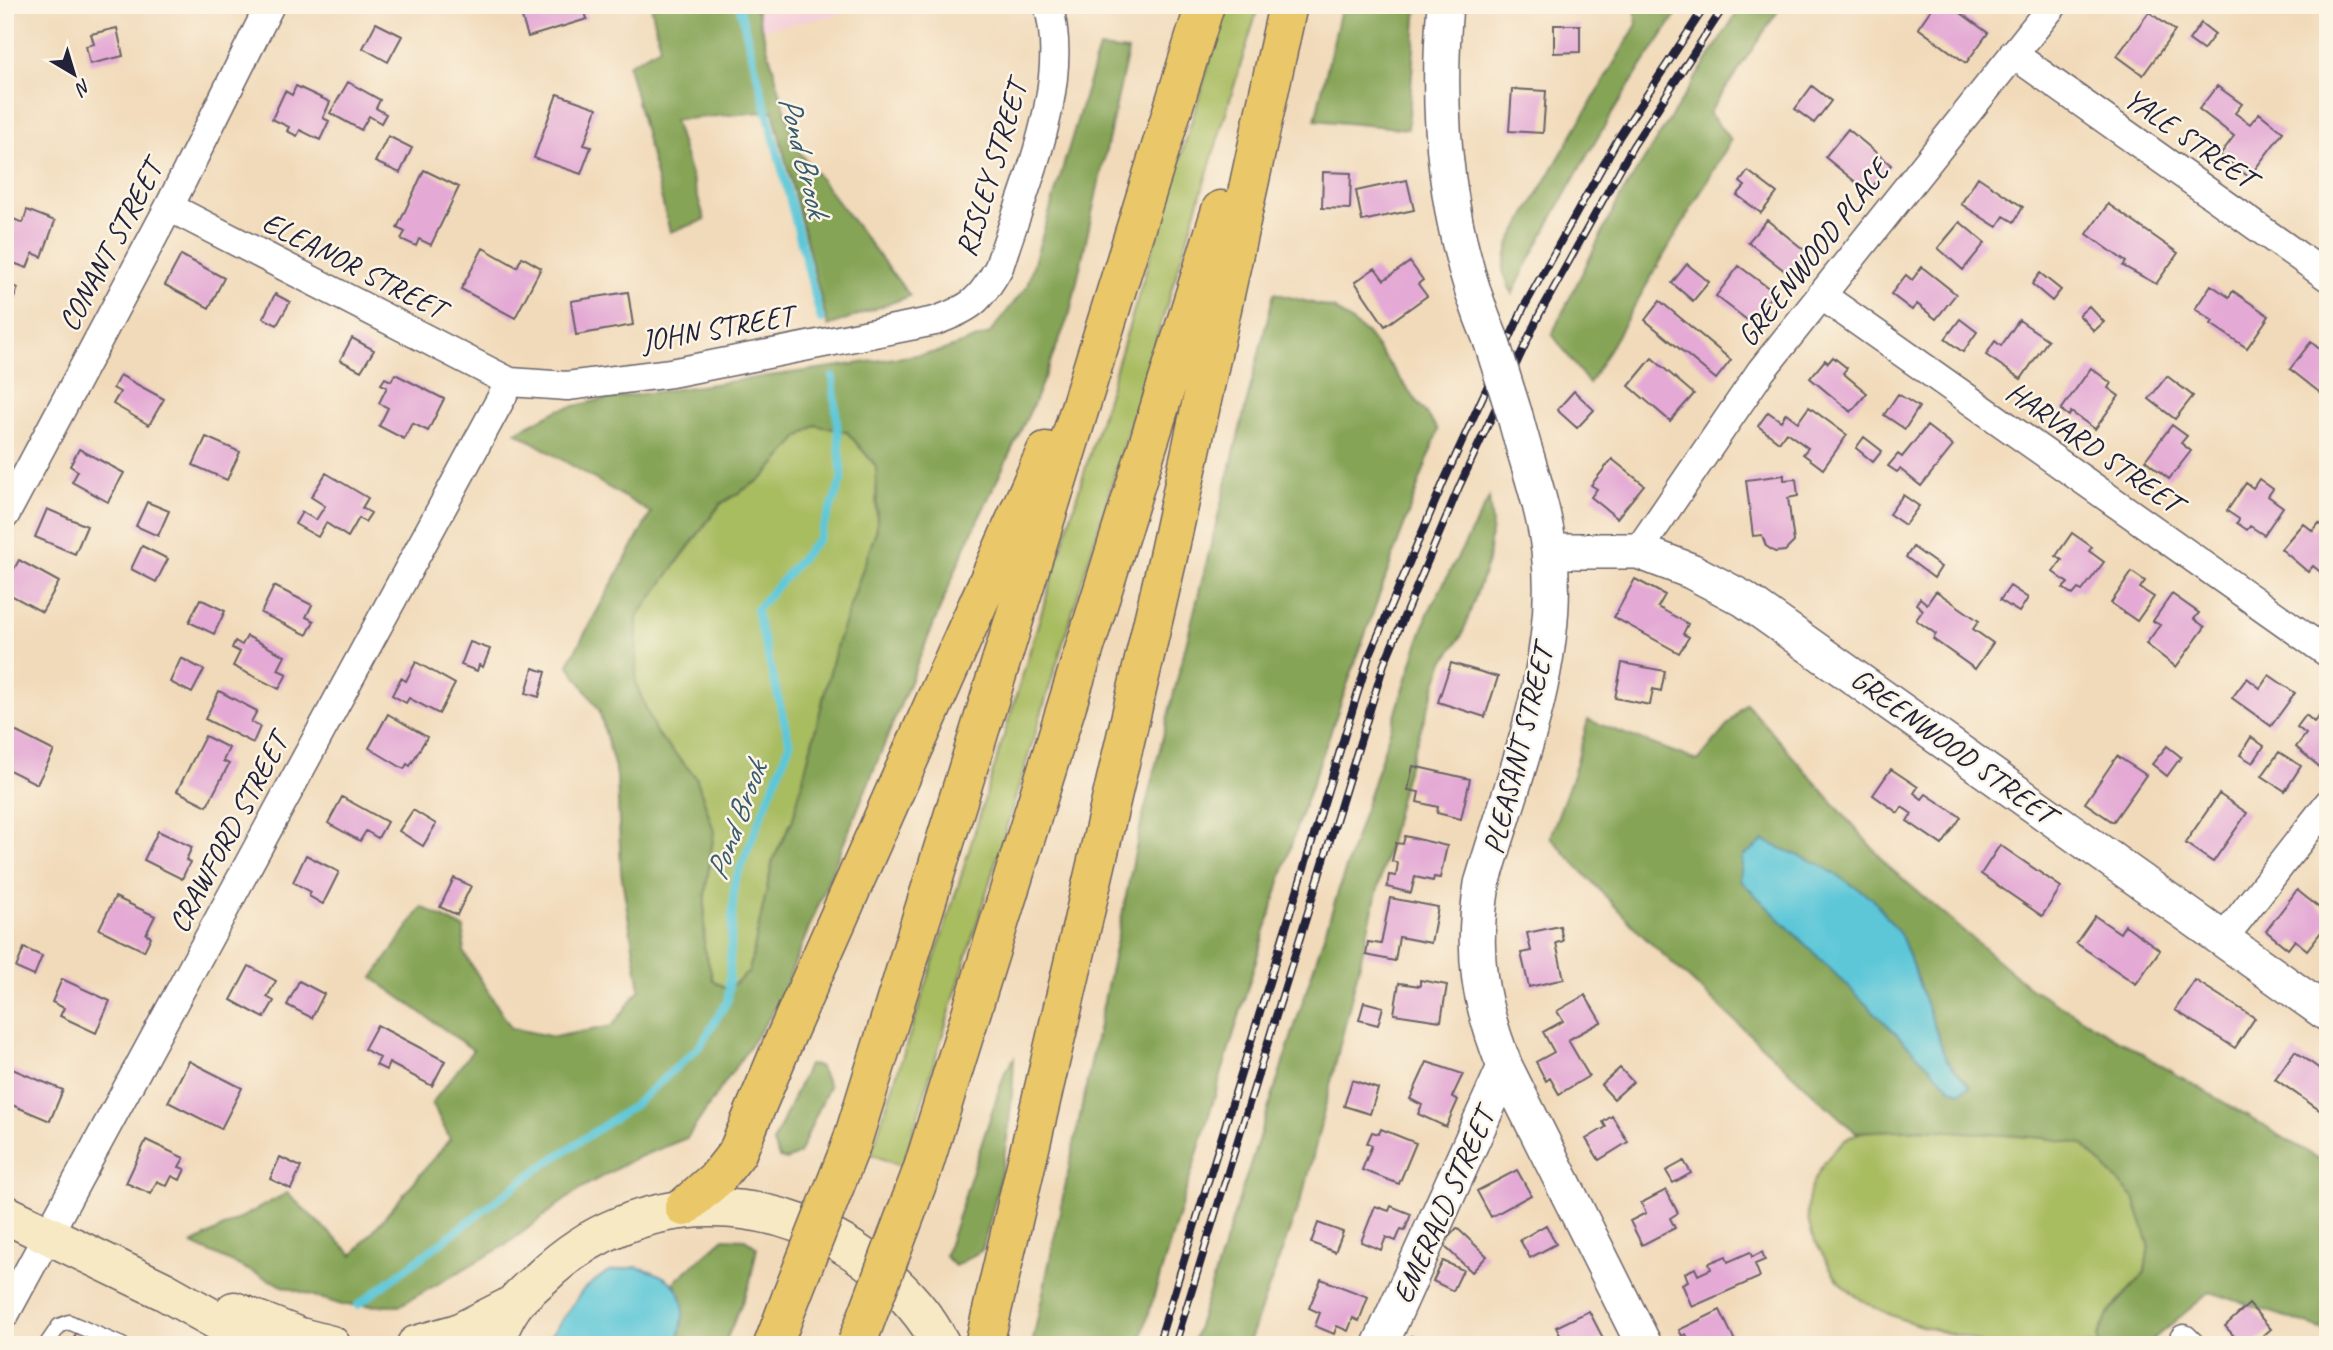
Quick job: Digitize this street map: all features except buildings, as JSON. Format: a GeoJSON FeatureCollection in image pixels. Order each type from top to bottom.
{"type":"FeatureCollection","features":[{"type":"Feature","properties":{"kind":"highway"},"geometry":{"type":"LineString","coordinates":[[773,1345],[851,1145],[1205,5]]}},
{"type":"Feature","properties":{"kind":"highway"},"geometry":{"type":"LineString","coordinates":[[857,1344],[922,1171],[1287,5]]}},
{"type":"Feature","properties":{"kind":"highway"},"geometry":{"type":"LineString","coordinates":[[984,1345],[1167,562],[1287,5]]}},
{"type":"Feature","properties":{"kind":"highway"},"geometry":{"type":"LineString","coordinates":[[684,1207],[718,1177],[737,1153],[747,1133],[916,740],[1111,310]]}},
{"type":"Feature","properties":{"kind":"main road"},"geometry":{"type":"LineString","coordinates":[[416,1345],[458,1333],[513,1305],[584,1243],[623,1225],[684,1207],[761,1212],[792,1220],[827,1234],[868,1260],[900,1289],[924,1317],[940,1345]]}},
{"type":"Feature","properties":{"kind":"main road"},"geometry":{"type":"LineString","coordinates":[[5,1214],[164,1291],[260,1345]]}},
{"type":"Feature","properties":{"kind":"main road"},"geometry":{"type":"LineString","coordinates":[[164,1291],[220,1306],[300,1337],[331,1345]]}},
{"type":"Feature","properties":{"kind":"main road"},"geometry":{"type":"LineString","coordinates":[[493,1345],[513,1305]]}},
{"type":"Feature","properties":{"kind":"street","name":"CONANT STREET"},"geometry":{"type":"LineString","coordinates":[[5,515],[169,207],[271,5]]}},
{"type":"Feature","properties":{"kind":"street","name":"RISLEY STREET"},"geometry":{"type":"LineString","coordinates":[[935,321],[974,304],[988,288],[999,267],[1052,97],[1056,37],[1048,5]]}},
{"type":"Feature","properties":{"kind":"street","name":"PLEASANT STREET"},"geometry":{"type":"LineString","coordinates":[[1445,5],[1440,63],[1449,201],[1464,265],[1516,416],[1549,551],[1550,604],[1541,679],[1482,884],[1477,917],[1476,958],[1479,986],[1489,1028],[1505,1067],[1644,1345]]}},
{"type":"Feature","properties":{"kind":"street","name":"GREENWOOD PLACE"},"geometry":{"type":"LineString","coordinates":[[1638,551],[1760,371],[2053,5]]}},
{"type":"Feature","properties":{"kind":"street","name":"YALE STREET"},"geometry":{"type":"LineString","coordinates":[[2013,54],[2328,277]]}},
{"type":"Feature","properties":{"kind":"street","name":"ELEANOR STREET"},"geometry":{"type":"LineString","coordinates":[[169,207],[510,382]]}},
{"type":"Feature","properties":{"kind":"street","name":"HARVARD STREET"},"geometry":{"type":"LineString","coordinates":[[1821,295],[2328,653]]}},
{"type":"Feature","properties":{"kind":"street","name":"JOHN STREET"},"geometry":{"type":"LineString","coordinates":[[510,382],[567,386],[671,373],[935,321]]}},
{"type":"Feature","properties":{"kind":"street","name":"CRAWFORD STREET"},"geometry":{"type":"LineString","coordinates":[[5,1314],[510,382]]}},
{"type":"Feature","properties":{"kind":"street","name":"GREENWOOD STREET"},"geometry":{"type":"LineString","coordinates":[[1549,551],[1638,551],[1691,571],[1774,617],[2328,1014]]}},
{"type":"Feature","properties":{"kind":"street"},"geometry":{"type":"LineString","coordinates":[[2223,939],[2328,804]]}},
{"type":"Feature","properties":{"kind":"street","name":"EMERALD STREET"},"geometry":{"type":"LineString","coordinates":[[1380,1345],[1505,1067]]}},
{"type":"Feature","properties":{"kind":"lane"},"geometry":{"type":"LineString","coordinates":[[46,1345],[59,1326],[69,1322],[121,1345]]}},
{"type":"Feature","properties":{"kind":"shaded area"},"geometry":{"type":"Polygon","coordinates":[[[754,5],[846,5],[848,13],[762,29],[754,5]]]}},
{"type":"Feature","properties":{"kind":"green space"},"geometry":{"type":"Polygon","coordinates":[[[651,5],[755,5],[796,147],[910,296],[828,326],[773,111],[674,120],[705,220],[670,232],[628,65],[660,47],[651,5]]]}},
{"type":"Feature","properties":{"kind":"green space"},"geometry":{"type":"Polygon","coordinates":[[[1227,5],[1259,5],[902,1167],[871,1154],[959,883],[1227,5]]]}},
{"type":"Feature","properties":{"kind":"green space"},"geometry":{"type":"Polygon","coordinates":[[[1342,5],[1417,5],[1408,129],[1315,120],[1342,5]]]}},
{"type":"Feature","properties":{"kind":"green space"},"geometry":{"type":"Polygon","coordinates":[[[1634,5],[1683,5],[1592,146],[1512,294],[1503,271],[1510,242],[1637,24],[1634,5]]]}},
{"type":"Feature","properties":{"kind":"green space"},"geometry":{"type":"Polygon","coordinates":[[[1742,5],[1782,5],[1709,113],[1731,140],[1589,384],[1552,334],[1619,199],[1742,5]]]}},
{"type":"Feature","properties":{"kind":"green space"},"geometry":{"type":"Polygon","coordinates":[[[1099,48],[1128,51],[1070,313],[1033,405],[966,545],[777,1006],[687,1138],[634,1159],[578,1190],[506,1245],[399,1306],[342,1305],[283,1286],[192,1244],[287,1193],[353,1255],[450,1139],[432,1103],[473,1050],[373,978],[422,907],[464,928],[464,953],[511,1028],[554,1037],[612,1026],[640,989],[621,872],[617,776],[599,710],[568,664],[651,513],[516,432],[558,410],[600,400],[938,352],[989,334],[1027,286],[1099,48]],[[815,425],[799,437],[764,477],[720,504],[637,617],[636,684],[656,733],[696,777],[714,831],[705,895],[704,946],[713,981],[728,989],[749,972],[773,860],[793,819],[837,644],[877,528],[876,466],[847,432],[815,425]]]}},
{"type":"Feature","properties":{"kind":"green space"},"geometry":{"type":"Polygon","coordinates":[[[1274,293],[1335,309],[1367,334],[1438,430],[1297,826],[1139,1345],[1032,1345],[1141,824],[1274,293]]]}},
{"type":"Feature","properties":{"kind":"green space"},"geometry":{"type":"Polygon","coordinates":[[[816,425],[847,432],[876,466],[877,528],[837,644],[793,819],[773,860],[749,972],[728,989],[713,981],[704,946],[705,895],[714,831],[696,777],[656,733],[635,684],[637,617],[721,504],[764,477],[799,437],[816,425]]]}},
{"type":"Feature","properties":{"kind":"green space"},"geometry":{"type":"Polygon","coordinates":[[[1489,498],[1492,524],[1488,561],[1462,635],[1443,663],[1405,777],[1306,1185],[1248,1345],[1192,1345],[1428,613],[1489,498]]]}},
{"type":"Feature","properties":{"kind":"green space"},"geometry":{"type":"Polygon","coordinates":[[[1746,703],[1890,868],[2029,987],[2328,1164],[2328,1331],[2210,1292],[2146,1345],[2099,1345],[2098,1337],[2108,1314],[2145,1272],[2149,1244],[2134,1198],[2082,1144],[2045,1138],[1924,1129],[1855,1132],[1642,935],[1550,837],[1574,772],[1588,720],[1698,761],[1746,703]],[[1741,880],[1952,1089],[1960,1092],[1970,1087],[1946,1059],[1902,937],[1741,880]]]}},
{"type":"Feature","properties":{"kind":"green space"},"geometry":{"type":"Polygon","coordinates":[[[1014,1058],[1011,1108],[1004,1155],[982,1250],[955,1266],[945,1256],[1005,1072],[1014,1058]]]}},
{"type":"Feature","properties":{"kind":"green space"},"geometry":{"type":"Polygon","coordinates":[[[808,1065],[819,1066],[829,1086],[799,1154],[787,1160],[779,1158],[773,1143],[808,1065]]]}},
{"type":"Feature","properties":{"kind":"green space"},"geometry":{"type":"Polygon","coordinates":[[[1924,1129],[2045,1138],[2082,1144],[2134,1198],[2149,1244],[2145,1272],[2108,1314],[2098,1337],[2099,1345],[1984,1345],[1888,1314],[1843,1286],[1811,1232],[1808,1203],[1812,1184],[1828,1157],[1850,1137],[1874,1130],[1924,1129]]]}},
{"type":"Feature","properties":{"kind":"green space"},"geometry":{"type":"Polygon","coordinates":[[[724,1238],[745,1239],[757,1248],[749,1286],[724,1345],[676,1345],[682,1313],[674,1282],[724,1238]]]}},
{"type":"Feature","properties":{"kind":"water"},"geometry":{"type":"Polygon","coordinates":[[[1764,841],[1819,864],[1872,898],[1902,937],[1946,1059],[1970,1087],[1960,1092],[1952,1089],[1740,880],[1743,856],[1764,841]]]}},
{"type":"Feature","properties":{"kind":"water"},"geometry":{"type":"Polygon","coordinates":[[[636,1267],[664,1277],[674,1284],[680,1293],[683,1316],[676,1345],[544,1345],[583,1290],[607,1272],[636,1267]]]}},
{"type":"Feature","properties":{"kind":"waterway","name":"Pond Brook"},"geometry":{"type":"LineString","coordinates":[[739,5],[821,320]]}},
{"type":"Feature","properties":{"kind":"waterway","name":"Pond Brook"},"geometry":{"type":"LineString","coordinates":[[358,1305],[538,1169],[633,1106],[700,1046],[728,1000],[734,884],[790,744],[756,610],[819,538],[842,479],[833,377]]}},
{"type":"Feature","properties":{"kind":"railway"},"geometry":{"type":"LineString","coordinates":[[1158,1345],[1368,659],[1444,481],[1524,307],[1619,137],[1706,5]]}},
{"type":"Feature","properties":{"kind":"railway"},"geometry":{"type":"LineString","coordinates":[[1175,1345],[1384,664],[1459,487],[1539,315],[1633,146],[1725,5]]}}]}
